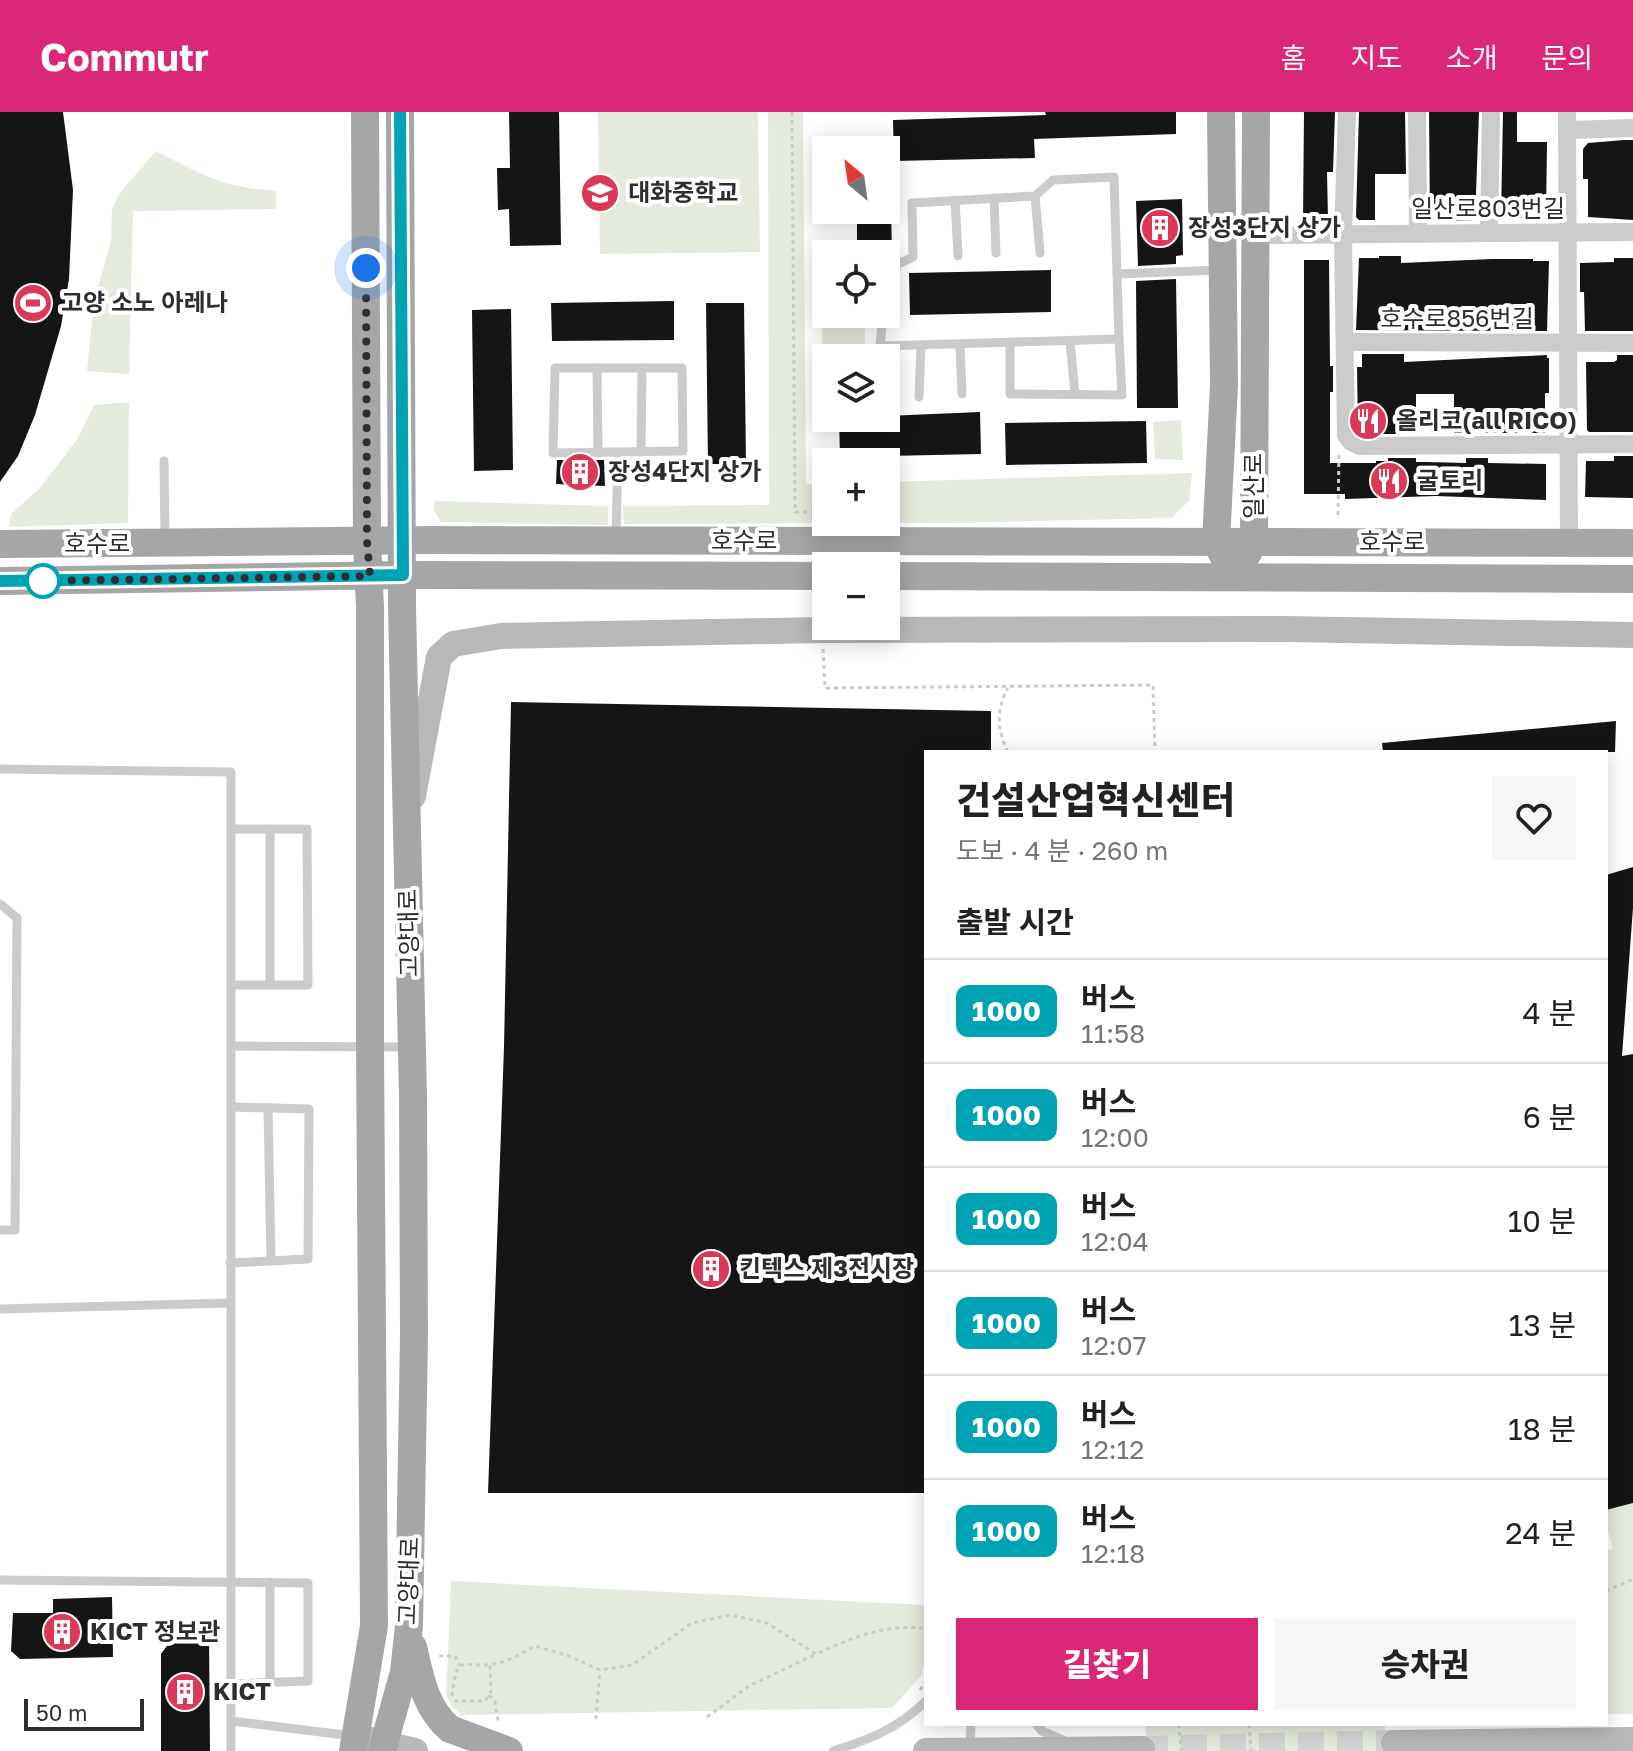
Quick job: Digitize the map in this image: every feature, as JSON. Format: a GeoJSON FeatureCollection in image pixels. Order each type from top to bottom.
{"type":"FeatureCollection","features":[{"type":"Feature","properties":{"kind":"main road","name":"고양대로"},"geometry":{"type":"LineString","coordinates":[[355,1744],[374,1626],[365,112]]}},
{"type":"Feature","properties":{"kind":"main road","name":"고양대로"},"geometry":{"type":"LineString","coordinates":[[383,1748],[404,1672],[409,1626],[414,1335],[402,541],[400,112]]}},
{"type":"Feature","properties":{"kind":"main road","name":"일산로"},"geometry":{"type":"LineString","coordinates":[[1221,112],[1223,399],[1216,542],[1234,577]]}},
{"type":"Feature","properties":{"kind":"main road","name":"일산로"},"geometry":{"type":"LineString","coordinates":[[1234,577],[1254,542],[1256,112]]}},
{"type":"Feature","properties":{"kind":"main road"},"geometry":{"type":"LineString","coordinates":[[1223,399],[1236,417],[1237,458],[1241,460],[1249,456],[1255,444]]}},
{"type":"Feature","properties":{"kind":"main road","name":"호수로"},"geometry":{"type":"LineString","coordinates":[[0,544],[367,541],[1633,543]]}},
{"type":"Feature","properties":{"kind":"main road"},"geometry":{"type":"LineString","coordinates":[[1333,577],[1323,570],[1326,562],[1395,561],[1404,556],[1411,542]]}},
{"type":"Feature","properties":{"kind":"main road","name":"호수로"},"geometry":{"type":"LineString","coordinates":[[0,581],[403,575],[812,576]]}},
{"type":"Feature","properties":{"kind":"main road","name":"호수로"},"geometry":{"type":"LineString","coordinates":[[900,576],[1633,579]]}},
{"type":"Feature","properties":{"kind":"main road"},"geometry":{"type":"LineString","coordinates":[[1593,578],[1633,588]]}},
{"type":"Feature","properties":{"kind":"main road"},"geometry":{"type":"LineString","coordinates":[[407,828],[439,657],[453,644],[501,636],[823,630],[1286,629],[1633,635]]}},
{"type":"Feature","properties":{"kind":"main road"},"geometry":{"type":"LineString","coordinates":[[409,1626],[424,1693],[438,1718],[450,1729],[509,1751]]}},
{"type":"Feature","properties":{"kind":"main road"},"geometry":{"type":"LineString","coordinates":[[1394,1743],[1633,1740]]}},
{"type":"Feature","properties":{"kind":"main road"},"geometry":{"type":"LineString","coordinates":[[355,1744],[415,1751]]}},
{"type":"Feature","properties":{"kind":"main road"},"geometry":{"type":"LineString","coordinates":[[926,1751],[1142,1749]]}},
{"type":"Feature","properties":{"kind":"street"},"geometry":{"type":"LineString","coordinates":[[1347,112],[1343,234],[1346,435],[1351,442],[1360,446],[1633,444]]}},
{"type":"Feature","properties":{"kind":"street"},"geometry":{"type":"LineString","coordinates":[[1417,112],[1418,234]]}},
{"type":"Feature","properties":{"kind":"street"},"geometry":{"type":"LineString","coordinates":[[1489,233],[1491,112]]}},
{"type":"Feature","properties":{"kind":"street","name":"호수로856번길"},"geometry":{"type":"LineString","coordinates":[[1569,543],[1567,121],[1633,128]]}},
{"type":"Feature","properties":{"kind":"street","name":"일산로803번길"},"geometry":{"type":"LineString","coordinates":[[1255,235],[1633,232]]}},
{"type":"Feature","properties":{"kind":"street","name":"호수로856번길"},"geometry":{"type":"LineString","coordinates":[[1346,342],[1633,343]]}},
{"type":"Feature","properties":{"kind":"lane"},"geometry":{"type":"LineString","coordinates":[[900,263],[913,257],[912,203],[1035,196],[1053,180],[1114,177],[1122,395],[1010,394],[1010,343]]}},
{"type":"Feature","properties":{"kind":"lane"},"geometry":{"type":"LineString","coordinates":[[1035,196],[1040,253]]}},
{"type":"Feature","properties":{"kind":"lane"},"geometry":{"type":"LineString","coordinates":[[994,198],[996,253]]}},
{"type":"Feature","properties":{"kind":"lane"},"geometry":{"type":"LineString","coordinates":[[955,200],[958,256]]}},
{"type":"Feature","properties":{"kind":"lane"},"geometry":{"type":"LineString","coordinates":[[1117,274],[1222,270]]}},
{"type":"Feature","properties":{"kind":"lane"},"geometry":{"type":"LineString","coordinates":[[900,346],[1119,339]]}},
{"type":"Feature","properties":{"kind":"lane"},"geometry":{"type":"LineString","coordinates":[[1070,341],[1075,394]]}},
{"type":"Feature","properties":{"kind":"lane"},"geometry":{"type":"LineString","coordinates":[[960,345],[962,394]]}},
{"type":"Feature","properties":{"kind":"lane"},"geometry":{"type":"LineString","coordinates":[[919,397],[921,346]]}},
{"type":"Feature","properties":{"kind":"lane"},"geometry":{"type":"LineString","coordinates":[[555,368],[642,368],[682,368],[683,451],[553,453],[555,368]]}},
{"type":"Feature","properties":{"kind":"lane"},"geometry":{"type":"LineString","coordinates":[[597,368],[598,453]]}},
{"type":"Feature","properties":{"kind":"lane"},"geometry":{"type":"LineString","coordinates":[[641,452],[642,368]]}},
{"type":"Feature","properties":{"kind":"lane"},"geometry":{"type":"LineString","coordinates":[[616,541],[618,453]]}},
{"type":"Feature","properties":{"kind":"lane"},"geometry":{"type":"LineString","coordinates":[[164,461],[165,543]]}},
{"type":"Feature","properties":{"kind":"lane"},"geometry":{"type":"LineString","coordinates":[[0,769],[231,772],[231,1751]]}},
{"type":"Feature","properties":{"kind":"lane"},"geometry":{"type":"LineString","coordinates":[[231,829],[307,829],[308,985],[231,985]]}},
{"type":"Feature","properties":{"kind":"lane"},"geometry":{"type":"LineString","coordinates":[[270,829],[270,985]]}},
{"type":"Feature","properties":{"kind":"lane"},"geometry":{"type":"LineString","coordinates":[[0,904],[17,918],[15,1230],[0,1230]]}},
{"type":"Feature","properties":{"kind":"lane"},"geometry":{"type":"LineString","coordinates":[[231,1046],[412,1047]]}},
{"type":"Feature","properties":{"kind":"lane"},"geometry":{"type":"LineString","coordinates":[[230,1263],[308,1259],[309,1109],[231,1107]]}},
{"type":"Feature","properties":{"kind":"lane"},"geometry":{"type":"LineString","coordinates":[[268,1108],[271,1261]]}},
{"type":"Feature","properties":{"kind":"lane"},"geometry":{"type":"LineString","coordinates":[[0,1309],[230,1303]]}},
{"type":"Feature","properties":{"kind":"lane"},"geometry":{"type":"LineString","coordinates":[[0,1580],[308,1583],[308,1681],[230,1684]]}},
{"type":"Feature","properties":{"kind":"lane"},"geometry":{"type":"LineString","coordinates":[[270,1582],[270,1682]]}},
{"type":"Feature","properties":{"kind":"lane"},"geometry":{"type":"LineString","coordinates":[[833,1751],[870,1740],[905,1722],[924,1703]]}},
{"type":"Feature","properties":{"kind":"lane"},"geometry":{"type":"LineString","coordinates":[[231,1721],[355,1744]]}},
{"type":"Feature","properties":{"kind":"lane"},"geometry":{"type":"LineString","coordinates":[[970,1751],[971,1726]]}},
{"type":"Feature","properties":{"kind":"lane"},"geometry":{"type":"LineString","coordinates":[[1038,1726],[1042,1731],[1083,1749]]}},
{"type":"Feature","properties":{"kind":"path"},"geometry":{"type":"LineString","coordinates":[[792,112],[795,512],[812,512]]}},
{"type":"Feature","properties":{"kind":"path"},"geometry":{"type":"LineString","coordinates":[[1338,515],[1339,451],[1351,442]]}},
{"type":"Feature","properties":{"kind":"path"},"geometry":{"type":"LineString","coordinates":[[823,645],[825,688],[1153,685],[1155,750]]}},
{"type":"Feature","properties":{"kind":"path"},"geometry":{"type":"LineString","coordinates":[[1007,750],[999,730],[999,709],[1009,687]]}},
{"type":"Feature","properties":{"kind":"path"},"geometry":{"type":"LineString","coordinates":[[1608,1590],[1633,1579]]}},
{"type":"Feature","properties":{"kind":"path"},"geometry":{"type":"LineString","coordinates":[[448,1709],[455,1676],[460,1666],[468,1662],[490,1665],[535,1646],[600,1670],[632,1665],[692,1623],[730,1615],[767,1623],[816,1654]]}},
{"type":"Feature","properties":{"kind":"path"},"geometry":{"type":"LineString","coordinates":[[707,1717],[749,1686],[855,1636],[915,1627],[924,1629]]}},
{"type":"Feature","properties":{"kind":"path"},"geometry":{"type":"LineString","coordinates":[[439,1656],[455,1656],[460,1666]]}},
{"type":"Feature","properties":{"kind":"path"},"geometry":{"type":"LineString","coordinates":[[452,1701],[485,1701],[491,1691],[490,1665]]}},
{"type":"Feature","properties":{"kind":"path"},"geometry":{"type":"LineString","coordinates":[[596,1719],[600,1670]]}},
{"type":"Feature","properties":{"kind":"path"},"geometry":{"type":"LineString","coordinates":[[489,1695],[495,1702],[498,1721]]}},
{"type":"Feature","properties":{"kind":"path"},"geometry":{"type":"LineString","coordinates":[[1179,1726],[1181,1751]]}},
{"type":"Feature","properties":{"kind":"path"},"geometry":{"type":"LineString","coordinates":[[1249,1726],[1251,1751]]}},
{"type":"Feature","properties":{"kind":"green space"},"geometry":{"type":"Polygon","coordinates":[[[598,112],[758,112],[760,252],[600,254],[598,112]]]}},
{"type":"Feature","properties":{"kind":"green space"},"geometry":{"type":"Polygon","coordinates":[[[768,112],[803,112],[806,484],[812,484],[812,523],[624,524],[623,506],[769,505],[768,112]]]}},
{"type":"Feature","properties":{"kind":"green space"},"geometry":{"type":"Polygon","coordinates":[[[156,151],[213,178],[242,187],[276,191],[276,209],[133,211],[129,374],[87,371],[94,301],[111,241],[112,209],[119,194],[156,151]]]}},
{"type":"Feature","properties":{"kind":"green space"},"geometry":{"type":"Polygon","coordinates":[[[822,328],[865,328],[865,344],[823,344],[822,328]]]}},
{"type":"Feature","properties":{"kind":"green space"},"geometry":{"type":"Polygon","coordinates":[[[129,402],[128,523],[9,527],[11,514],[40,488],[78,438],[94,405],[129,402]]]}},
{"type":"Feature","properties":{"kind":"green space"},"geometry":{"type":"Polygon","coordinates":[[[1181,420],[1183,460],[1155,459],[1153,422],[1181,420]]]}},
{"type":"Feature","properties":{"kind":"green space"},"geometry":{"type":"Polygon","coordinates":[[[1192,473],[1189,501],[1171,518],[900,523],[900,482],[1192,473]]]}},
{"type":"Feature","properties":{"kind":"green space"},"geometry":{"type":"Polygon","coordinates":[[[434,501],[608,506],[608,525],[441,522],[434,510],[434,501]]]}},
{"type":"Feature","properties":{"kind":"green space"},"geometry":{"type":"Polygon","coordinates":[[[1633,1503],[1633,1714],[1608,1714],[1608,1550],[1613,1549],[1608,1531],[1608,1509],[1633,1503]]]}},
{"type":"Feature","properties":{"kind":"green space"},"geometry":{"type":"Polygon","coordinates":[[[451,1581],[924,1605],[924,1665],[921,1676],[892,1708],[461,1715],[446,1695],[451,1581]]]}},
{"type":"Feature","properties":{"kind":"green space"},"geometry":{"type":"Polygon","coordinates":[[[1145,1726],[1385,1726],[1384,1751],[1148,1751],[1145,1726]]]}},
{"type":"Feature","properties":{"kind":"building","name":"고양 소노 아레나"},"geometry":{"type":"Polygon","coordinates":[[[0,112],[63,112],[73,190],[69,279],[61,326],[35,415],[18,456],[0,482],[0,112]]]}},
{"type":"Feature","properties":{"kind":"building"},"geometry":{"type":"Polygon","coordinates":[[[509,112],[559,112],[561,245],[510,246],[509,209],[498,210],[497,168],[510,168],[509,112]]]}},
{"type":"Feature","properties":{"kind":"building"},"geometry":{"type":"Polygon","coordinates":[[[1045,112],[1176,112],[1176,134],[1034,139],[1035,158],[900,161],[900,136],[893,136],[893,120],[1046,115],[1045,112]]]}},
{"type":"Feature","properties":{"kind":"building"},"geometry":{"type":"Polygon","coordinates":[[[1304,112],[1335,112],[1333,172],[1327,172],[1328,219],[1303,220],[1304,112]]]}},
{"type":"Feature","properties":{"kind":"building"},"geometry":{"type":"Polygon","coordinates":[[[1359,112],[1405,112],[1406,174],[1375,174],[1375,220],[1359,220],[1356,217],[1359,112]]]}},
{"type":"Feature","properties":{"kind":"building"},"geometry":{"type":"Polygon","coordinates":[[[1429,112],[1479,112],[1475,220],[1430,221],[1429,112]]]}},
{"type":"Feature","properties":{"kind":"building"},"geometry":{"type":"Polygon","coordinates":[[[1503,112],[1517,112],[1517,142],[1547,142],[1546,211],[1539,218],[1501,218],[1503,112]]]}},
{"type":"Feature","properties":{"kind":"building"},"geometry":{"type":"Polygon","coordinates":[[[1633,140],[1633,220],[1588,217],[1588,179],[1583,179],[1583,149],[1588,143],[1633,140]]]}},
{"type":"Feature","properties":{"kind":"building","name":"장성3단지 상가"},"geometry":{"type":"Polygon","coordinates":[[[1182,199],[1183,255],[1176,256],[1176,264],[1138,266],[1136,201],[1182,199]]]}},
{"type":"Feature","properties":{"kind":"building"},"geometry":{"type":"Polygon","coordinates":[[[857,224],[891,224],[892,240],[857,240],[857,224]]]}},
{"type":"Feature","properties":{"kind":"building"},"geometry":{"type":"Polygon","coordinates":[[[1401,256],[1401,263],[1492,259],[1549,261],[1547,331],[1356,330],[1359,258],[1401,256]]]}},
{"type":"Feature","properties":{"kind":"building"},"geometry":{"type":"Polygon","coordinates":[[[1614,258],[1633,258],[1633,331],[1585,331],[1580,263],[1614,262],[1614,258]]]}},
{"type":"Feature","properties":{"kind":"building"},"geometry":{"type":"Polygon","coordinates":[[[1304,260],[1329,260],[1330,366],[1333,366],[1330,463],[1376,463],[1388,461],[1388,458],[1416,458],[1416,462],[1466,463],[1466,458],[1488,458],[1488,463],[1546,464],[1546,500],[1436,496],[1345,499],[1345,494],[1304,494],[1304,260]]]}},
{"type":"Feature","properties":{"kind":"building"},"geometry":{"type":"Polygon","coordinates":[[[1051,270],[1051,312],[910,315],[909,273],[1051,270]]]}},
{"type":"Feature","properties":{"kind":"building"},"geometry":{"type":"Polygon","coordinates":[[[1176,279],[1178,408],[1137,408],[1136,281],[1176,279]]]}},
{"type":"Feature","properties":{"kind":"building"},"geometry":{"type":"Polygon","coordinates":[[[674,301],[674,340],[552,341],[551,303],[674,301]]]}},
{"type":"Feature","properties":{"kind":"building"},"geometry":{"type":"Polygon","coordinates":[[[706,303],[744,303],[746,464],[708,464],[706,303]]]}},
{"type":"Feature","properties":{"kind":"building"},"geometry":{"type":"Polygon","coordinates":[[[511,309],[513,470],[474,471],[472,310],[511,309]]]}},
{"type":"Feature","properties":{"kind":"building"},"geometry":{"type":"Polygon","coordinates":[[[1362,354],[1404,354],[1404,362],[1547,355],[1549,393],[1545,393],[1545,433],[1454,433],[1454,394],[1416,394],[1416,434],[1362,434],[1358,431],[1357,367],[1362,367],[1362,354]]]}},
{"type":"Feature","properties":{"kind":"building"},"geometry":{"type":"Polygon","coordinates":[[[1617,355],[1633,355],[1633,432],[1589,432],[1586,362],[1614,362],[1617,355]]]}},
{"type":"Feature","properties":{"kind":"building"},"geometry":{"type":"Polygon","coordinates":[[[980,412],[981,454],[900,456],[900,448],[840,448],[839,432],[900,432],[900,415],[980,412]]]}},
{"type":"Feature","properties":{"kind":"building"},"geometry":{"type":"Polygon","coordinates":[[[1146,421],[1147,463],[1006,465],[1005,423],[1146,421]]]}},
{"type":"Feature","properties":{"kind":"building"},"geometry":{"type":"Polygon","coordinates":[[[1614,456],[1633,456],[1633,498],[1585,497],[1586,461],[1614,461],[1614,456]]]}},
{"type":"Feature","properties":{"kind":"building","name":"장성4단지 상가"},"geometry":{"type":"Polygon","coordinates":[[[557,460],[604,460],[605,486],[556,484],[557,460]]]}},
{"type":"Feature","properties":{"kind":"building","name":"킨텍스 제3전시장"},"geometry":{"type":"Polygon","coordinates":[[[511,702],[991,711],[991,750],[924,750],[924,1493],[488,1493],[504,1047],[511,702]]]}},
{"type":"Feature","properties":{"kind":"building"},"geometry":{"type":"Polygon","coordinates":[[[1616,721],[1615,752],[1383,750],[1382,743],[1616,721]]]}},
{"type":"Feature","properties":{"kind":"building"},"geometry":{"type":"Polygon","coordinates":[[[1633,867],[1622,1056],[1633,1054],[1633,1503],[1608,1509],[1608,874],[1633,867]]]}},
{"type":"Feature","properties":{"kind":"building","name":"KICT 정보관"},"geometry":{"type":"Polygon","coordinates":[[[112,1597],[113,1657],[20,1659],[11,1651],[13,1613],[53,1613],[53,1599],[112,1597]]]}},
{"type":"Feature","properties":{"kind":"building","name":"KICT"},"geometry":{"type":"Polygon","coordinates":[[[209,1635],[210,1751],[161,1751],[161,1654],[169,1643],[180,1637],[209,1635]]]}},
{"type":"Feature","properties":{"kind":"tunnel"},"geometry":{"type":"LineString","coordinates":[[1142,1749],[1394,1743]]}},
{"type":"Feature","properties":{"kind":"bus line","name":"1000"},"geometry":{"type":"LineString","coordinates":[[0,581],[403,575],[400,112]]}},
{"type":"Feature","properties":{"kind":"place","name":"대화중학교"},"geometry":{"type":"Point","coordinates":[600,193]}},
{"type":"Feature","properties":{"kind":"place","name":"장성3단지 상가"},"geometry":{"type":"Point","coordinates":[1160,228]}},
{"type":"Feature","properties":{"kind":"place","name":"고양 소노 아레나"},"geometry":{"type":"Point","coordinates":[33,303]}},
{"type":"Feature","properties":{"kind":"place","name":"올리코(all RICO)"},"geometry":{"type":"Point","coordinates":[1368,421]}},
{"type":"Feature","properties":{"kind":"place","name":"장성4단지 상가"},"geometry":{"type":"Point","coordinates":[580,472]}},
{"type":"Feature","properties":{"kind":"place","name":"굴토리"},"geometry":{"type":"Point","coordinates":[1389,481]}},
{"type":"Feature","properties":{"kind":"place","name":"킨텍스 제3전시장"},"geometry":{"type":"Point","coordinates":[711,1269]}},
{"type":"Feature","properties":{"kind":"place","name":"KICT 정보관"},"geometry":{"type":"Point","coordinates":[62,1632]}},
{"type":"Feature","properties":{"kind":"place","name":"KICT"},"geometry":{"type":"Point","coordinates":[185,1692]}},
{"type":"Feature","properties":{"kind":"route"},"geometry":{"type":"LineString","coordinates":[[43,581],[370,576],[367,541],[366,268]]}}]}
